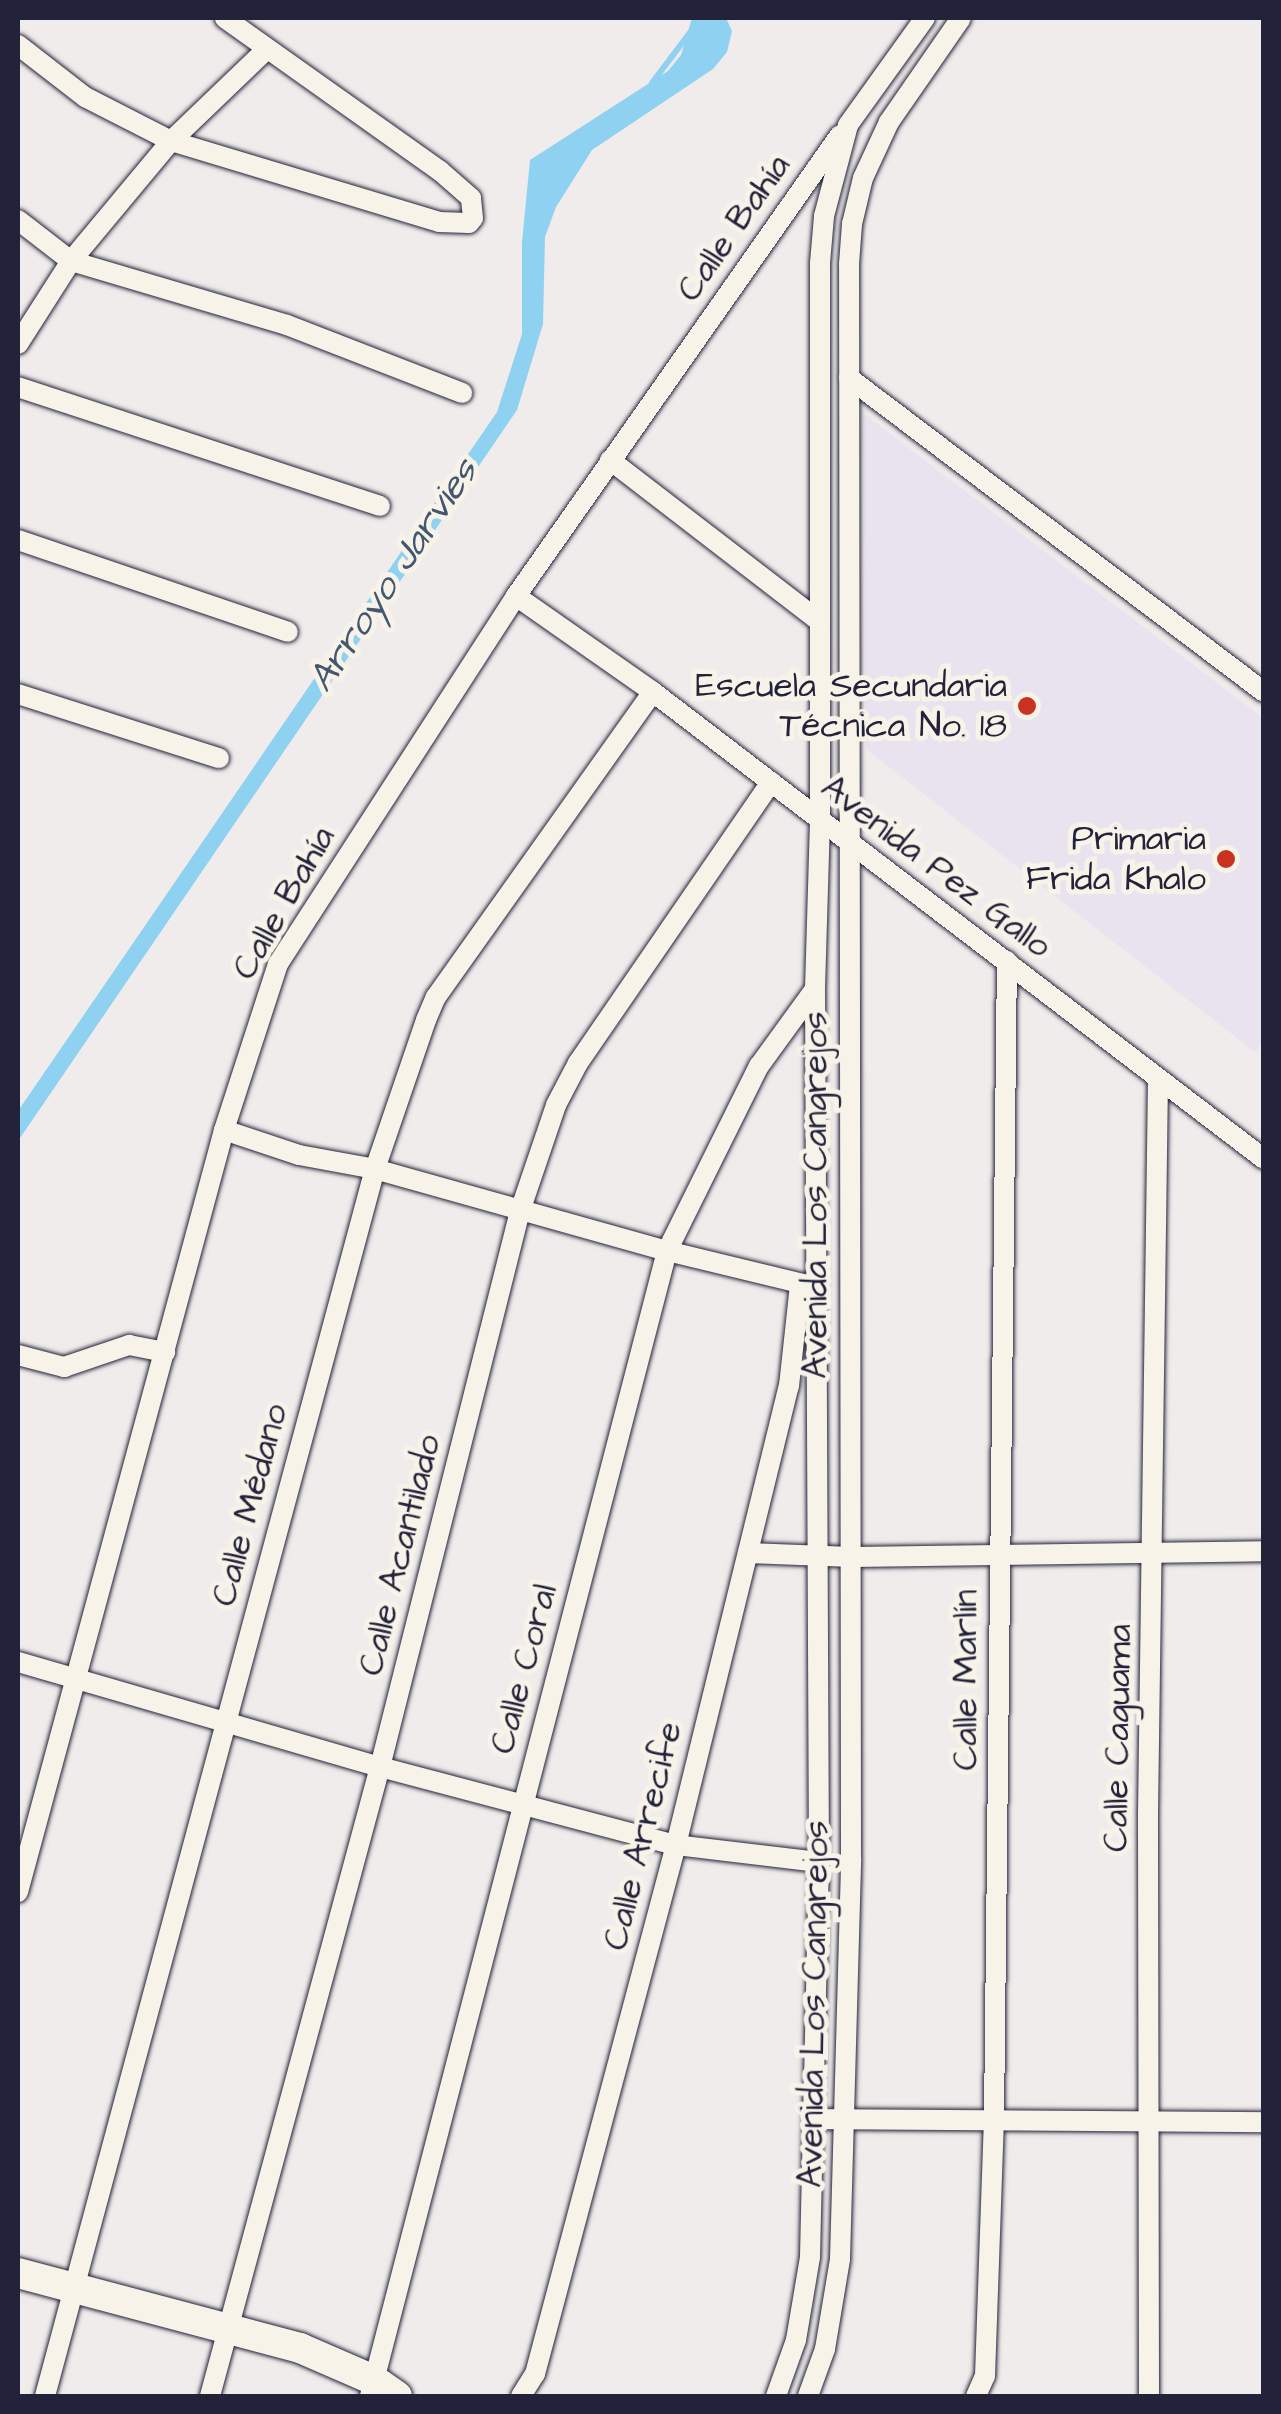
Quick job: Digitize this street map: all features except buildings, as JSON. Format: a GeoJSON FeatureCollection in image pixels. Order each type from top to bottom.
{"type":"FeatureCollection","features":[{"type":"Feature","properties":{"kind":"street"},"geometry":{"type":"LineString","coordinates":[[18,46],[85,97],[170,141],[413,215],[469,223],[474,207],[471,198],[440,171],[225,18]]}},
{"type":"Feature","properties":{"kind":"street","name":"Avenida Los Cangrejos"},"geometry":{"type":"LineString","coordinates":[[776,2396],[805,2300],[820,1862],[821,1556],[810,1286],[820,819],[820,264],[824,216],[848,125],[925,18]]}},
{"type":"Feature","properties":{"kind":"street","name":"Avenida Los Cangrejos"},"geometry":{"type":"LineString","coordinates":[[808,2396],[835,2304],[844,2118],[852,1556],[849,264],[852,224],[863,178],[889,122],[961,18]]}},
{"type":"Feature","properties":{"kind":"street"},"geometry":{"type":"LineString","coordinates":[[18,344],[71,261],[170,141],[267,50]]}},
{"type":"Feature","properties":{"kind":"street","name":"Calle Bahía"},"geometry":{"type":"LineString","coordinates":[[18,1892],[224,1130],[278,964],[516,596],[848,125]]}},
{"type":"Feature","properties":{"kind":"street"},"geometry":{"type":"LineString","coordinates":[[18,220],[71,261],[287,325],[462,393]]}},
{"type":"Feature","properties":{"kind":"street"},"geometry":{"type":"LineString","coordinates":[[848,378],[1264,692]]}},
{"type":"Feature","properties":{"kind":"street"},"geometry":{"type":"LineString","coordinates":[[18,387],[380,506]]}},
{"type":"Feature","properties":{"kind":"street"},"geometry":{"type":"LineString","coordinates":[[610,460],[820,622]]}},
{"type":"Feature","properties":{"kind":"street"},"geometry":{"type":"LineString","coordinates":[[18,540],[288,632]]}},
{"type":"Feature","properties":{"kind":"street","name":"Avenida Pez Gallo"},"geometry":{"type":"LineString","coordinates":[[516,596],[653,692],[1158,1082],[1264,1159]]}},
{"type":"Feature","properties":{"kind":"street","name":"Calle Médano"},"geometry":{"type":"LineString","coordinates":[[45,2396],[77,2289],[224,1722],[374,1170],[436,998],[653,692]]}},
{"type":"Feature","properties":{"kind":"street"},"geometry":{"type":"LineString","coordinates":[[18,694],[218,758]]}},
{"type":"Feature","properties":{"kind":"street","name":"Calle Acantilado"},"geometry":{"type":"LineString","coordinates":[[210,2396],[380,1767],[520,1211],[566,1082],[772,782]]}},
{"type":"Feature","properties":{"kind":"street","name":"Calle Marlín"},"geometry":{"type":"LineString","coordinates":[[976,2396],[986,2386],[994,2118],[1006,962]]}},
{"type":"Feature","properties":{"kind":"street","name":"Calle Coral"},"geometry":{"type":"LineString","coordinates":[[380,2391],[523,1804],[667,1252],[758,1066],[815,990]]}},
{"type":"Feature","properties":{"kind":"street","name":"Calle Caguama"},"geometry":{"type":"LineString","coordinates":[[1148,2396],[1146,2122],[1158,1082]]}},
{"type":"Feature","properties":{"kind":"street"},"geometry":{"type":"LineString","coordinates":[[224,1130],[299,1155],[374,1170],[667,1252],[810,1286]]}},
{"type":"Feature","properties":{"kind":"street","name":"Calle Arrecife"},"geometry":{"type":"LineString","coordinates":[[522,2396],[535,2374],[676,1845],[810,1286]]}},
{"type":"Feature","properties":{"kind":"street"},"geometry":{"type":"LineString","coordinates":[[18,1356],[64,1367],[129,1344],[166,1352]]}},
{"type":"Feature","properties":{"kind":"street"},"geometry":{"type":"LineString","coordinates":[[748,1554],[1264,1551]]}},
{"type":"Feature","properties":{"kind":"street"},"geometry":{"type":"LineString","coordinates":[[19,1664],[78,1677],[380,1767],[676,1845],[820,1862]]}},
{"type":"Feature","properties":{"kind":"street"},"geometry":{"type":"LineString","coordinates":[[814,2119],[1264,2122]]}},
{"type":"Feature","properties":{"kind":"street"},"geometry":{"type":"LineString","coordinates":[[18,2273],[230,2326],[300,2348],[380,2391]]}},
{"type":"Feature","properties":{"kind":"shaded area","name":"Escuela Secundaria Técnica No. 18"},"geometry":{"type":"Polygon","coordinates":[[[863,413],[1263,718],[1264,1040],[1255,1052],[866,749],[863,413]]]}},
{"type":"Feature","properties":{"kind":"water","name":"Arroyo Jarvies"},"geometry":{"type":"Polygon","coordinates":[[[692,18],[726,18],[732,31],[727,52],[713,69],[592,150],[556,207],[545,237],[543,324],[517,410],[18,1141],[18,1111],[497,412],[522,334],[522,242],[530,160],[668,71],[681,55],[692,18]]]}},
{"type":"Feature","properties":{"kind":"waterway","name":"Arroyo Jarvies"},"geometry":{"type":"LineString","coordinates":[[652,83],[701,18]]}},
{"type":"Feature","properties":{"kind":"place","name":"Escuela Secundaria Técnica No. 18"},"geometry":{"type":"Point","coordinates":[1027,706]}},
{"type":"Feature","properties":{"kind":"place","name":"Primaria Frida Khalo"},"geometry":{"type":"Point","coordinates":[1226,859]}}]}
